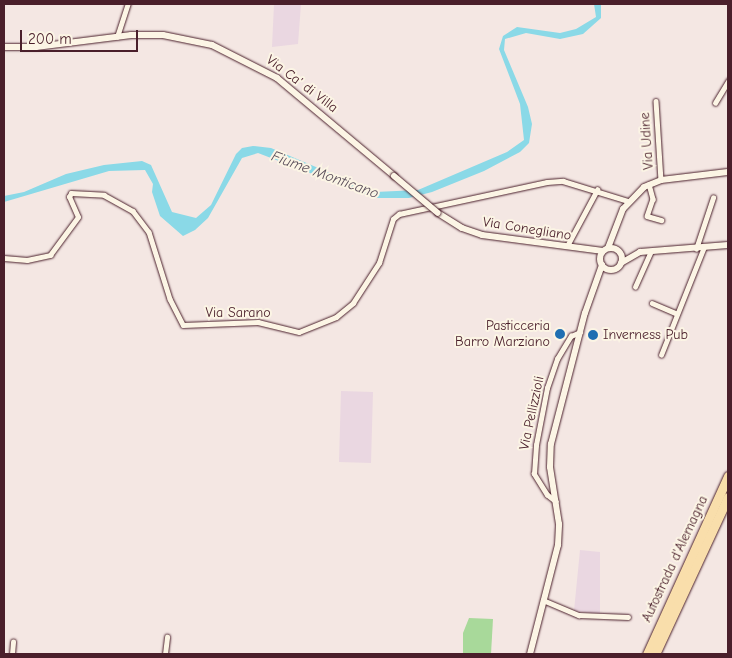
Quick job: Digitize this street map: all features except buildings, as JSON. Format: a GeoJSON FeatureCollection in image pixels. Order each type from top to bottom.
{"type":"FeatureCollection","features":[{"type":"Feature","properties":{"kind":"highway","name":"Autostrada d'Alemagna"},"geometry":{"type":"LineString","coordinates":[[646,654],[728,476]]}},
{"type":"Feature","properties":{"kind":"highway","name":"Autostrada d'Alemagna"},"geometry":{"type":"LineString","coordinates":[[655,654],[728,497]]}},
{"type":"Feature","properties":{"kind":"main road","name":"Via Ca' di Villa"},"geometry":{"type":"LineString","coordinates":[[4,47],[36,47],[117,37],[163,35],[212,45],[240,56],[287,85],[438,213]]}},
{"type":"Feature","properties":{"kind":"main road"},"geometry":{"type":"LineString","coordinates":[[530,654],[558,545],[556,502],[550,467],[551,444],[580,332],[598,282],[601,262],[628,201],[650,184],[661,180],[728,172]]}},
{"type":"Feature","properties":{"kind":"main road","name":"Via Conegliano"},"geometry":{"type":"LineString","coordinates":[[438,213],[462,228],[482,236],[588,252],[606,250]]}},
{"type":"Feature","properties":{"kind":"main road"},"geometry":{"type":"LineString","coordinates":[[598,282],[610,270],[632,254],[728,245]]}},
{"type":"Feature","properties":{"kind":"main road"},"geometry":{"type":"LineString","coordinates":[[606,250],[620,253],[621,263]]}},
{"type":"Feature","properties":{"kind":"main road","name":"Via Conegliano"},"geometry":{"type":"LineString","coordinates":[[588,252],[610,270]]}},
{"type":"Feature","properties":{"kind":"street"},"geometry":{"type":"LineString","coordinates":[[117,37],[128,4]]}},
{"type":"Feature","properties":{"kind":"street"},"geometry":{"type":"LineString","coordinates":[[715,103],[728,81]]}},
{"type":"Feature","properties":{"kind":"street","name":"Via Udine"},"geometry":{"type":"LineString","coordinates":[[656,101],[661,180]]}},
{"type":"Feature","properties":{"kind":"street","name":"Via Sarano"},"geometry":{"type":"LineString","coordinates":[[4,258],[27,260],[50,254],[78,217],[70,201],[71,193],[104,195],[133,211],[149,232],[170,299],[183,326],[258,322],[299,332],[336,317],[354,303],[379,263],[393,219],[399,214],[547,182],[562,181],[628,201]]}},
{"type":"Feature","properties":{"kind":"street"},"geometry":{"type":"LineString","coordinates":[[650,184],[653,198],[647,216],[661,220]]}},
{"type":"Feature","properties":{"kind":"street"},"geometry":{"type":"LineString","coordinates":[[566,249],[596,190]]}},
{"type":"Feature","properties":{"kind":"street"},"geometry":{"type":"LineString","coordinates":[[697,258],[696,248],[713,198]]}},
{"type":"Feature","properties":{"kind":"street"},"geometry":{"type":"LineString","coordinates":[[661,355],[697,258],[704,247]]}},
{"type":"Feature","properties":{"kind":"street"},"geometry":{"type":"LineString","coordinates":[[635,287],[648,251]]}},
{"type":"Feature","properties":{"kind":"street"},"geometry":{"type":"LineString","coordinates":[[652,303],[676,313]]}},
{"type":"Feature","properties":{"kind":"street","name":"Via Pellizzioli"},"geometry":{"type":"LineString","coordinates":[[556,502],[547,495],[534,474],[536,445],[547,388],[557,359],[570,336],[580,332]]}},
{"type":"Feature","properties":{"kind":"street"},"geometry":{"type":"LineString","coordinates":[[544,600],[579,616],[628,617]]}},
{"type":"Feature","properties":{"kind":"street"},"geometry":{"type":"LineString","coordinates":[[165,654],[167,637]]}},
{"type":"Feature","properties":{"kind":"street"},"geometry":{"type":"LineString","coordinates":[[12,654],[13,642]]}},
{"type":"Feature","properties":{"kind":"shaded area"},"geometry":{"type":"Polygon","coordinates":[[[274,4],[301,4],[298,44],[272,47],[274,4]]]}},
{"type":"Feature","properties":{"kind":"shaded area"},"geometry":{"type":"Polygon","coordinates":[[[341,391],[373,392],[371,463],[339,462],[341,391]]]}},
{"type":"Feature","properties":{"kind":"shaded area"},"geometry":{"type":"Polygon","coordinates":[[[580,550],[600,552],[600,614],[574,611],[580,550]]]}},
{"type":"Feature","properties":{"kind":"green space"},"geometry":{"type":"Polygon","coordinates":[[[469,618],[493,619],[491,654],[463,654],[463,633],[469,618]]]}},
{"type":"Feature","properties":{"kind":"water","name":"Fiume Monticano"},"geometry":{"type":"Polygon","coordinates":[[[594,4],[601,4],[601,18],[583,34],[560,39],[526,33],[505,39],[504,50],[528,107],[532,124],[529,143],[520,152],[484,171],[432,192],[409,198],[375,198],[258,153],[242,158],[208,218],[195,230],[183,236],[160,216],[152,192],[153,184],[145,170],[109,171],[4,202],[4,196],[24,192],[66,174],[104,165],[142,161],[151,165],[172,212],[196,218],[211,205],[236,154],[242,148],[253,146],[271,148],[375,192],[418,190],[507,152],[524,140],[520,104],[499,49],[503,36],[517,27],[560,33],[576,29],[596,17],[594,4]]]}},
{"type":"Feature","properties":{"kind":"place","name":"Pasticceria Barro Marziano"},"geometry":{"type":"Point","coordinates":[560,334]}},
{"type":"Feature","properties":{"kind":"place","name":"Inverness Pub"},"geometry":{"type":"Point","coordinates":[593,335]}}]}
